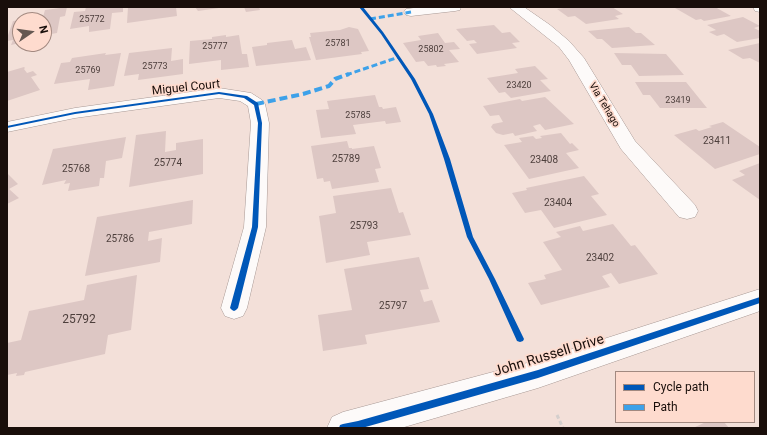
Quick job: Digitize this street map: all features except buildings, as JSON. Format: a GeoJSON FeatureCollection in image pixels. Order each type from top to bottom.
{"type":"FeatureCollection","features":[{"type":"Feature","properties":{"kind":"street"},"geometry":{"type":"LineString","coordinates":[[411,12],[455,7]]}},
{"type":"Feature","properties":{"kind":"street","name":"Via Tehago"},"geometry":{"type":"LineString","coordinates":[[515,7],[545,28],[564,44],[576,58],[628,145],[687,211]]}},
{"type":"Feature","properties":{"kind":"street","name":"Miguel Court"},"geometry":{"type":"LineString","coordinates":[[7,127],[75,113],[219,93],[245,97],[256,104],[260,123],[255,227],[234,308]]}},
{"type":"Feature","properties":{"kind":"street","name":"John Russell Drive"},"geometry":{"type":"LineString","coordinates":[[343,428],[538,374],[760,300]]}},
{"type":"Feature","properties":{"kind":"path"},"geometry":{"type":"LineString","coordinates":[[362,7],[382,33],[413,79],[431,114],[447,159],[470,237],[492,279],[520,339]]}},
{"type":"Feature","properties":{"kind":"path"},"geometry":{"type":"LineString","coordinates":[[557,415],[563,428]]}},
{"type":"Feature","properties":{"kind":"marked path"},"geometry":{"type":"LineString","coordinates":[[370,19],[411,12]]}},
{"type":"Feature","properties":{"kind":"marked path"},"geometry":{"type":"LineString","coordinates":[[256,104],[303,94],[329,86],[335,79],[399,57]]}},
{"type":"Feature","properties":{"kind":"cycle path"},"geometry":{"type":"LineString","coordinates":[[361,7],[382,33],[413,79],[431,114],[447,159],[470,237],[492,279],[520,339]]}},
{"type":"Feature","properties":{"kind":"cycle path"},"geometry":{"type":"LineString","coordinates":[[7,127],[75,113],[219,93],[245,97],[256,104],[260,123],[255,227],[234,308]]}},
{"type":"Feature","properties":{"kind":"cycle path"},"geometry":{"type":"LineString","coordinates":[[343,428],[538,374],[760,300]]}}]}
